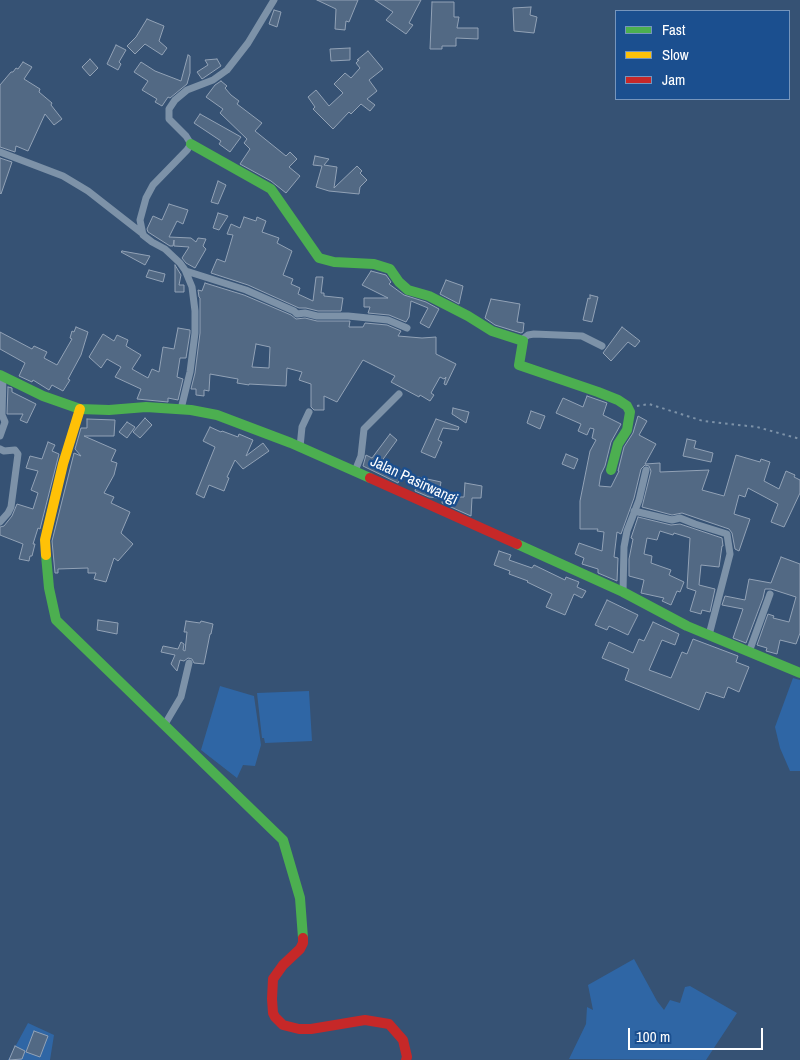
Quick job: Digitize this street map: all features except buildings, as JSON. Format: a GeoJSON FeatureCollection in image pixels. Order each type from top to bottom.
{"type":"FeatureCollection","features":[{"type":"Feature","properties":{"kind":"street"},"geometry":{"type":"LineString","coordinates":[[274,0],[248,44],[227,70],[214,80],[187,90],[175,100],[169,109],[169,118],[191,144],[271,189],[319,258],[326,261],[374,264],[390,268],[399,282],[408,290],[429,296],[492,331],[523,341]]}},
{"type":"Feature","properties":{"kind":"street"},"geometry":{"type":"LineString","coordinates":[[143,235],[140,220],[150,192],[158,178],[191,144]]}},
{"type":"Feature","properties":{"kind":"street"},"geometry":{"type":"LineString","coordinates":[[0,152],[62,176],[88,190],[152,242],[166,249],[186,271],[192,287],[195,333],[190,372],[181,409]]}},
{"type":"Feature","properties":{"kind":"street"},"geometry":{"type":"LineString","coordinates":[[186,271],[246,290],[297,314],[305,313],[317,316],[348,316],[388,320],[407,328]]}},
{"type":"Feature","properties":{"kind":"street"},"geometry":{"type":"LineString","coordinates":[[602,346],[582,336],[528,335],[523,341],[519,365],[618,400],[628,406],[630,412],[627,430],[618,444],[611,470]]}},
{"type":"Feature","properties":{"kind":"street"},"geometry":{"type":"LineString","coordinates":[[0,436],[5,422],[2,415],[2,376]]}},
{"type":"Feature","properties":{"kind":"street","name":"Jalan Pasirwangi"},"geometry":{"type":"LineString","coordinates":[[2,376],[43,396],[80,409],[109,410],[146,407],[181,409],[217,415],[300,447],[355,471],[623,592],[709,635],[800,673]]}},
{"type":"Feature","properties":{"kind":"street"},"geometry":{"type":"LineString","coordinates":[[355,471],[361,456],[364,429],[399,394]]}},
{"type":"Feature","properties":{"kind":"street"},"geometry":{"type":"LineString","coordinates":[[80,409],[63,464],[45,540],[49,588],[56,620],[279,835],[286,847],[300,898],[303,944],[283,965],[273,980],[272,999],[275,1018],[283,1025],[298,1029],[334,1026],[365,1020],[389,1024],[403,1040],[406,1060]]}},
{"type":"Feature","properties":{"kind":"street"},"geometry":{"type":"LineString","coordinates":[[300,447],[302,427],[309,412]]}},
{"type":"Feature","properties":{"kind":"street"},"geometry":{"type":"LineString","coordinates":[[0,449],[4,451],[15,450],[18,454],[10,507],[8,513],[0,522]]}},
{"type":"Feature","properties":{"kind":"street"},"geometry":{"type":"LineString","coordinates":[[623,592],[624,548],[646,470]]}},
{"type":"Feature","properties":{"kind":"street"},"geometry":{"type":"LineString","coordinates":[[634,511],[672,520],[680,518],[727,534],[730,554],[709,635]]}},
{"type":"Feature","properties":{"kind":"street"},"geometry":{"type":"LineString","coordinates":[[749,652],[770,594]]}},
{"type":"Feature","properties":{"kind":"street"},"geometry":{"type":"LineString","coordinates":[[165,724],[182,697],[189,663]]}},
{"type":"Feature","properties":{"kind":"path"},"geometry":{"type":"LineString","coordinates":[[630,412],[640,405],[649,404],[703,420],[758,427],[800,439]]}},
{"type":"Feature","properties":{"kind":"shaded area"},"geometry":{"type":"Polygon","coordinates":[[[793,678],[800,680],[800,771],[790,771],[780,748],[775,727],[793,678]]]}},
{"type":"Feature","properties":{"kind":"shaded area"},"geometry":{"type":"Polygon","coordinates":[[[220,686],[254,696],[261,745],[255,766],[243,765],[237,778],[201,750],[220,686]]]}},
{"type":"Feature","properties":{"kind":"shaded area"},"geometry":{"type":"Polygon","coordinates":[[[309,691],[312,741],[265,743],[264,738],[262,738],[257,693],[309,691]]]}},
{"type":"Feature","properties":{"kind":"shaded area"},"geometry":{"type":"Polygon","coordinates":[[[634,959],[664,1010],[670,1000],[680,1003],[685,987],[690,986],[737,1013],[706,1060],[569,1059],[586,1024],[587,1007],[593,1010],[588,985],[634,959]]]}},
{"type":"Feature","properties":{"kind":"shaded area"},"geometry":{"type":"Polygon","coordinates":[[[28,1023],[54,1035],[50,1060],[8,1060],[28,1023]]]}},
{"type":"Feature","properties":{"kind":"traffic: fast"},"geometry":{"type":"LineString","coordinates":[[191,144],[271,189],[319,258],[334,262],[374,264],[390,269],[399,282],[408,290],[429,296],[492,331],[523,341],[519,365],[598,392],[627,406],[630,412],[627,430],[618,444],[611,470]]}},
{"type":"Feature","properties":{"kind":"traffic: fast"},"geometry":{"type":"LineString","coordinates":[[0,375],[43,396],[80,409],[109,410],[146,407],[191,410],[217,415],[291,443],[370,478]]}},
{"type":"Feature","properties":{"kind":"traffic: fast"},"geometry":{"type":"LineString","coordinates":[[517,544],[623,592],[687,626],[800,673]]}},
{"type":"Feature","properties":{"kind":"traffic: fast"},"geometry":{"type":"LineString","coordinates":[[46,555],[49,588],[56,620],[283,840],[300,898],[303,938]]}},
{"type":"Feature","properties":{"kind":"traffic: slow"},"geometry":{"type":"LineString","coordinates":[[46,555],[45,540],[63,464],[80,409]]}},
{"type":"Feature","properties":{"kind":"traffic: jam"},"geometry":{"type":"LineString","coordinates":[[370,478],[517,544]]}},
{"type":"Feature","properties":{"kind":"traffic: jam"},"geometry":{"type":"LineString","coordinates":[[303,938],[300,949],[283,965],[273,979],[272,999],[275,1017],[283,1025],[299,1029],[311,1029],[365,1020],[389,1024],[403,1040],[406,1060]]}}]}
